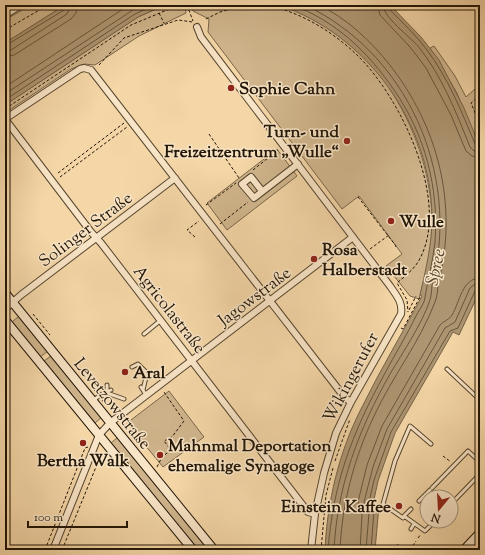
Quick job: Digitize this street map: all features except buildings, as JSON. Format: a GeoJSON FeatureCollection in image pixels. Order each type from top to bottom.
{"type":"FeatureCollection","features":[{"type":"Feature","properties":{"kind":"main road","name":"Levetzowstraße"},"geometry":{"type":"LineString","coordinates":[[5,293],[214,550]]}},
{"type":"Feature","properties":{"kind":"main road","name":"Levetzowstraße"},"geometry":{"type":"LineString","coordinates":[[5,320],[193,550]]}},
{"type":"Feature","properties":{"kind":"main road"},"geometry":{"type":"LineString","coordinates":[[464,550],[480,533]]}},
{"type":"Feature","properties":{"kind":"street"},"geometry":{"type":"LineString","coordinates":[[5,15],[21,5]]}},
{"type":"Feature","properties":{"kind":"street"},"geometry":{"type":"LineString","coordinates":[[195,24],[201,37],[354,237],[399,299],[404,315]]}},
{"type":"Feature","properties":{"kind":"street"},"geometry":{"type":"LineString","coordinates":[[5,119],[80,69],[84,68],[91,70],[345,398],[351,402]]}},
{"type":"Feature","properties":{"kind":"street","name":"Agricolastraße"},"geometry":{"type":"LineString","coordinates":[[5,119],[308,512],[315,514]]}},
{"type":"Feature","properties":{"kind":"street"},"geometry":{"type":"LineString","coordinates":[[262,191],[251,177],[242,184],[254,198],[298,164]]}},
{"type":"Feature","properties":{"kind":"street","name":"Solinger Straße"},"geometry":{"type":"LineString","coordinates":[[5,310],[12,302],[175,178]]}},
{"type":"Feature","properties":{"kind":"street","name":"Jagowstraße"},"geometry":{"type":"LineString","coordinates":[[53,550],[99,435],[110,423],[143,391],[192,361],[354,237]]}},
{"type":"Feature","properties":{"kind":"street","name":"Wikingerufer"},"geometry":{"type":"LineString","coordinates":[[311,550],[315,514],[328,458],[336,433],[351,402],[404,315]]}},
{"type":"Feature","properties":{"kind":"lane"},"geometry":{"type":"LineString","coordinates":[[144,334],[161,320]]}},
{"type":"Feature","properties":{"kind":"lane"},"geometry":{"type":"LineString","coordinates":[[132,367],[138,364],[147,374],[143,391]]}},
{"type":"Feature","properties":{"kind":"lane"},"geometry":{"type":"LineString","coordinates":[[447,369],[480,400]]}},
{"type":"Feature","properties":{"kind":"lane"},"geometry":{"type":"LineString","coordinates":[[107,385],[107,393]]}},
{"type":"Feature","properties":{"kind":"lane"},"geometry":{"type":"LineString","coordinates":[[92,401],[111,390]]}},
{"type":"Feature","properties":{"kind":"lane"},"geometry":{"type":"LineString","coordinates":[[107,393],[124,398]]}},
{"type":"Feature","properties":{"kind":"lane"},"geometry":{"type":"LineString","coordinates":[[419,527],[404,516],[403,518],[383,504],[395,461],[410,426],[431,444]]}},
{"type":"Feature","properties":{"kind":"lane"},"geometry":{"type":"LineString","coordinates":[[431,489],[468,451],[480,462]]}},
{"type":"Feature","properties":{"kind":"lane"},"geometry":{"type":"LineString","coordinates":[[459,496],[480,474]]}},
{"type":"Feature","properties":{"kind":"lane"},"geometry":{"type":"LineString","coordinates":[[404,516],[411,509]]}},
{"type":"Feature","properties":{"kind":"lane"},"geometry":{"type":"LineString","coordinates":[[411,529],[414,524]]}},
{"type":"Feature","properties":{"kind":"path"},"geometry":{"type":"LineString","coordinates":[[5,30],[48,5]]}},
{"type":"Feature","properties":{"kind":"path"},"geometry":{"type":"LineString","coordinates":[[5,109],[131,25],[179,5]]}},
{"type":"Feature","properties":{"kind":"path"},"geometry":{"type":"LineString","coordinates":[[187,5],[195,24]]}},
{"type":"Feature","properties":{"kind":"path"},"geometry":{"type":"LineString","coordinates":[[206,19],[220,12],[245,5]]}},
{"type":"Feature","properties":{"kind":"path"},"geometry":{"type":"LineString","coordinates":[[264,5],[297,15],[329,32],[342,42],[357,55],[379,80],[405,122],[419,160],[428,199],[429,217],[426,240],[418,261],[396,283]]}},
{"type":"Feature","properties":{"kind":"path"},"geometry":{"type":"LineString","coordinates":[[159,13],[165,24]]}},
{"type":"Feature","properties":{"kind":"path"},"geometry":{"type":"LineString","coordinates":[[99,65],[124,38],[178,20],[186,22]]}},
{"type":"Feature","properties":{"kind":"path"},"geometry":{"type":"LineString","coordinates":[[480,95],[471,102],[480,125]]}},
{"type":"Feature","properties":{"kind":"path"},"geometry":{"type":"LineString","coordinates":[[58,173],[125,123]]}},
{"type":"Feature","properties":{"kind":"path"},"geometry":{"type":"LineString","coordinates":[[60,177],[128,127]]}},
{"type":"Feature","properties":{"kind":"path"},"geometry":{"type":"LineString","coordinates":[[209,134],[242,184]]}},
{"type":"Feature","properties":{"kind":"path"},"geometry":{"type":"LineString","coordinates":[[358,197],[396,246],[394,248]]}},
{"type":"Feature","properties":{"kind":"path"},"geometry":{"type":"LineString","coordinates":[[220,224],[254,198]]}},
{"type":"Feature","properties":{"kind":"path"},"geometry":{"type":"LineString","coordinates":[[195,237],[187,230],[199,221]]}},
{"type":"Feature","properties":{"kind":"path"},"geometry":{"type":"LineString","coordinates":[[370,249],[388,235]]}},
{"type":"Feature","properties":{"kind":"path"},"geometry":{"type":"LineString","coordinates":[[409,311],[416,296]]}},
{"type":"Feature","properties":{"kind":"path"},"geometry":{"type":"LineString","coordinates":[[404,315],[400,328],[403,329],[420,297]]}},
{"type":"Feature","properties":{"kind":"path"},"geometry":{"type":"LineString","coordinates":[[157,467],[162,457],[171,450],[164,441],[172,437],[184,421],[164,392]]}},
{"type":"Feature","properties":{"kind":"path"},"geometry":{"type":"LineString","coordinates":[[321,550],[326,495],[334,464],[352,416]]}},
{"type":"Feature","properties":{"kind":"path"},"geometry":{"type":"LineString","coordinates":[[45,550],[85,448],[90,446]]}},
{"type":"Feature","properties":{"kind":"path"},"geometry":{"type":"LineString","coordinates":[[443,456],[454,465]]}},
{"type":"Feature","properties":{"kind":"path"},"geometry":{"type":"LineString","coordinates":[[62,550],[96,467],[95,462]]}},
{"type":"Feature","properties":{"kind":"path"},"geometry":{"type":"LineString","coordinates":[[410,550],[416,541]]}},
{"type":"Feature","properties":{"kind":"shaded area","name":"Turn- und Freizeitzentrum „Wulle“"},"geometry":{"type":"Polygon","coordinates":[[[268,4],[281,6],[313,18],[342,37],[367,60],[388,87],[406,117],[419,149],[428,183],[432,227],[430,248],[419,299],[410,296],[386,266],[402,254],[359,196],[342,209],[208,32],[209,19],[193,11],[190,5],[268,4]]]}},
{"type":"Feature","properties":{"kind":"shaded area"},"geometry":{"type":"Polygon","coordinates":[[[31,5],[65,5],[5,43],[5,20],[31,5]]]}},
{"type":"Feature","properties":{"kind":"shaded area"},"geometry":{"type":"Polygon","coordinates":[[[165,5],[185,5],[186,13],[139,36],[95,65],[84,64],[71,69],[5,113],[5,105],[138,17],[165,5]]]}},
{"type":"Feature","properties":{"kind":"shaded area"},"geometry":{"type":"Polygon","coordinates":[[[434,46],[455,76],[466,97],[475,89],[480,94],[480,106],[478,108],[480,113],[480,150],[457,93],[430,48],[434,46]]]}},
{"type":"Feature","properties":{"kind":"shaded area"},"geometry":{"type":"Polygon","coordinates":[[[277,149],[297,176],[227,230],[207,203],[277,149]]]}},
{"type":"Feature","properties":{"kind":"shaded area"},"geometry":{"type":"Polygon","coordinates":[[[19,316],[48,351],[40,357],[12,322],[19,316]]]}},
{"type":"Feature","properties":{"kind":"shaded area"},"geometry":{"type":"Polygon","coordinates":[[[51,356],[102,417],[95,423],[44,361],[51,356]]]}},
{"type":"Feature","properties":{"kind":"shaded area"},"geometry":{"type":"Polygon","coordinates":[[[169,391],[204,437],[163,467],[127,423],[169,391]]]}},
{"type":"Feature","properties":{"kind":"shaded area"},"geometry":{"type":"Polygon","coordinates":[[[118,437],[210,550],[198,550],[111,443],[118,437]]]}},
{"type":"Feature","properties":{"kind":"water"},"geometry":{"type":"Polygon","coordinates":[[[65,5],[165,5],[138,17],[5,105],[5,43],[65,5]]]}},
{"type":"Feature","properties":{"kind":"water","name":"Spree"},"geometry":{"type":"Polygon","coordinates":[[[279,5],[390,5],[421,37],[439,60],[464,108],[480,150],[480,286],[476,299],[459,335],[453,332],[395,433],[378,481],[373,504],[379,506],[375,550],[325,550],[328,514],[340,460],[353,425],[422,296],[420,295],[432,227],[429,182],[420,149],[407,117],[388,87],[366,61],[340,38],[311,19],[279,5]]]}},
{"type":"Feature","properties":{"kind":"place","name":"Sophie Cahn"},"geometry":{"type":"Point","coordinates":[231,88]}},
{"type":"Feature","properties":{"kind":"place","name":"Turn- und Freizeitzentrum „Wulle“"},"geometry":{"type":"Point","coordinates":[347,141]}},
{"type":"Feature","properties":{"kind":"place","name":"Wulle"},"geometry":{"type":"Point","coordinates":[391,221]}},
{"type":"Feature","properties":{"kind":"place","name":"Rosa Halberstadt"},"geometry":{"type":"Point","coordinates":[314,259]}},
{"type":"Feature","properties":{"kind":"place","name":"Aral"},"geometry":{"type":"Point","coordinates":[125,372]}},
{"type":"Feature","properties":{"kind":"place","name":"Bertha Walk"},"geometry":{"type":"Point","coordinates":[83,443]}},
{"type":"Feature","properties":{"kind":"place","name":"Mahnmal Deportation ehemalige Synagoge"},"geometry":{"type":"Point","coordinates":[160,455]}},
{"type":"Feature","properties":{"kind":"place","name":"Einstein Kaffee"},"geometry":{"type":"Point","coordinates":[399,506]}}]}
